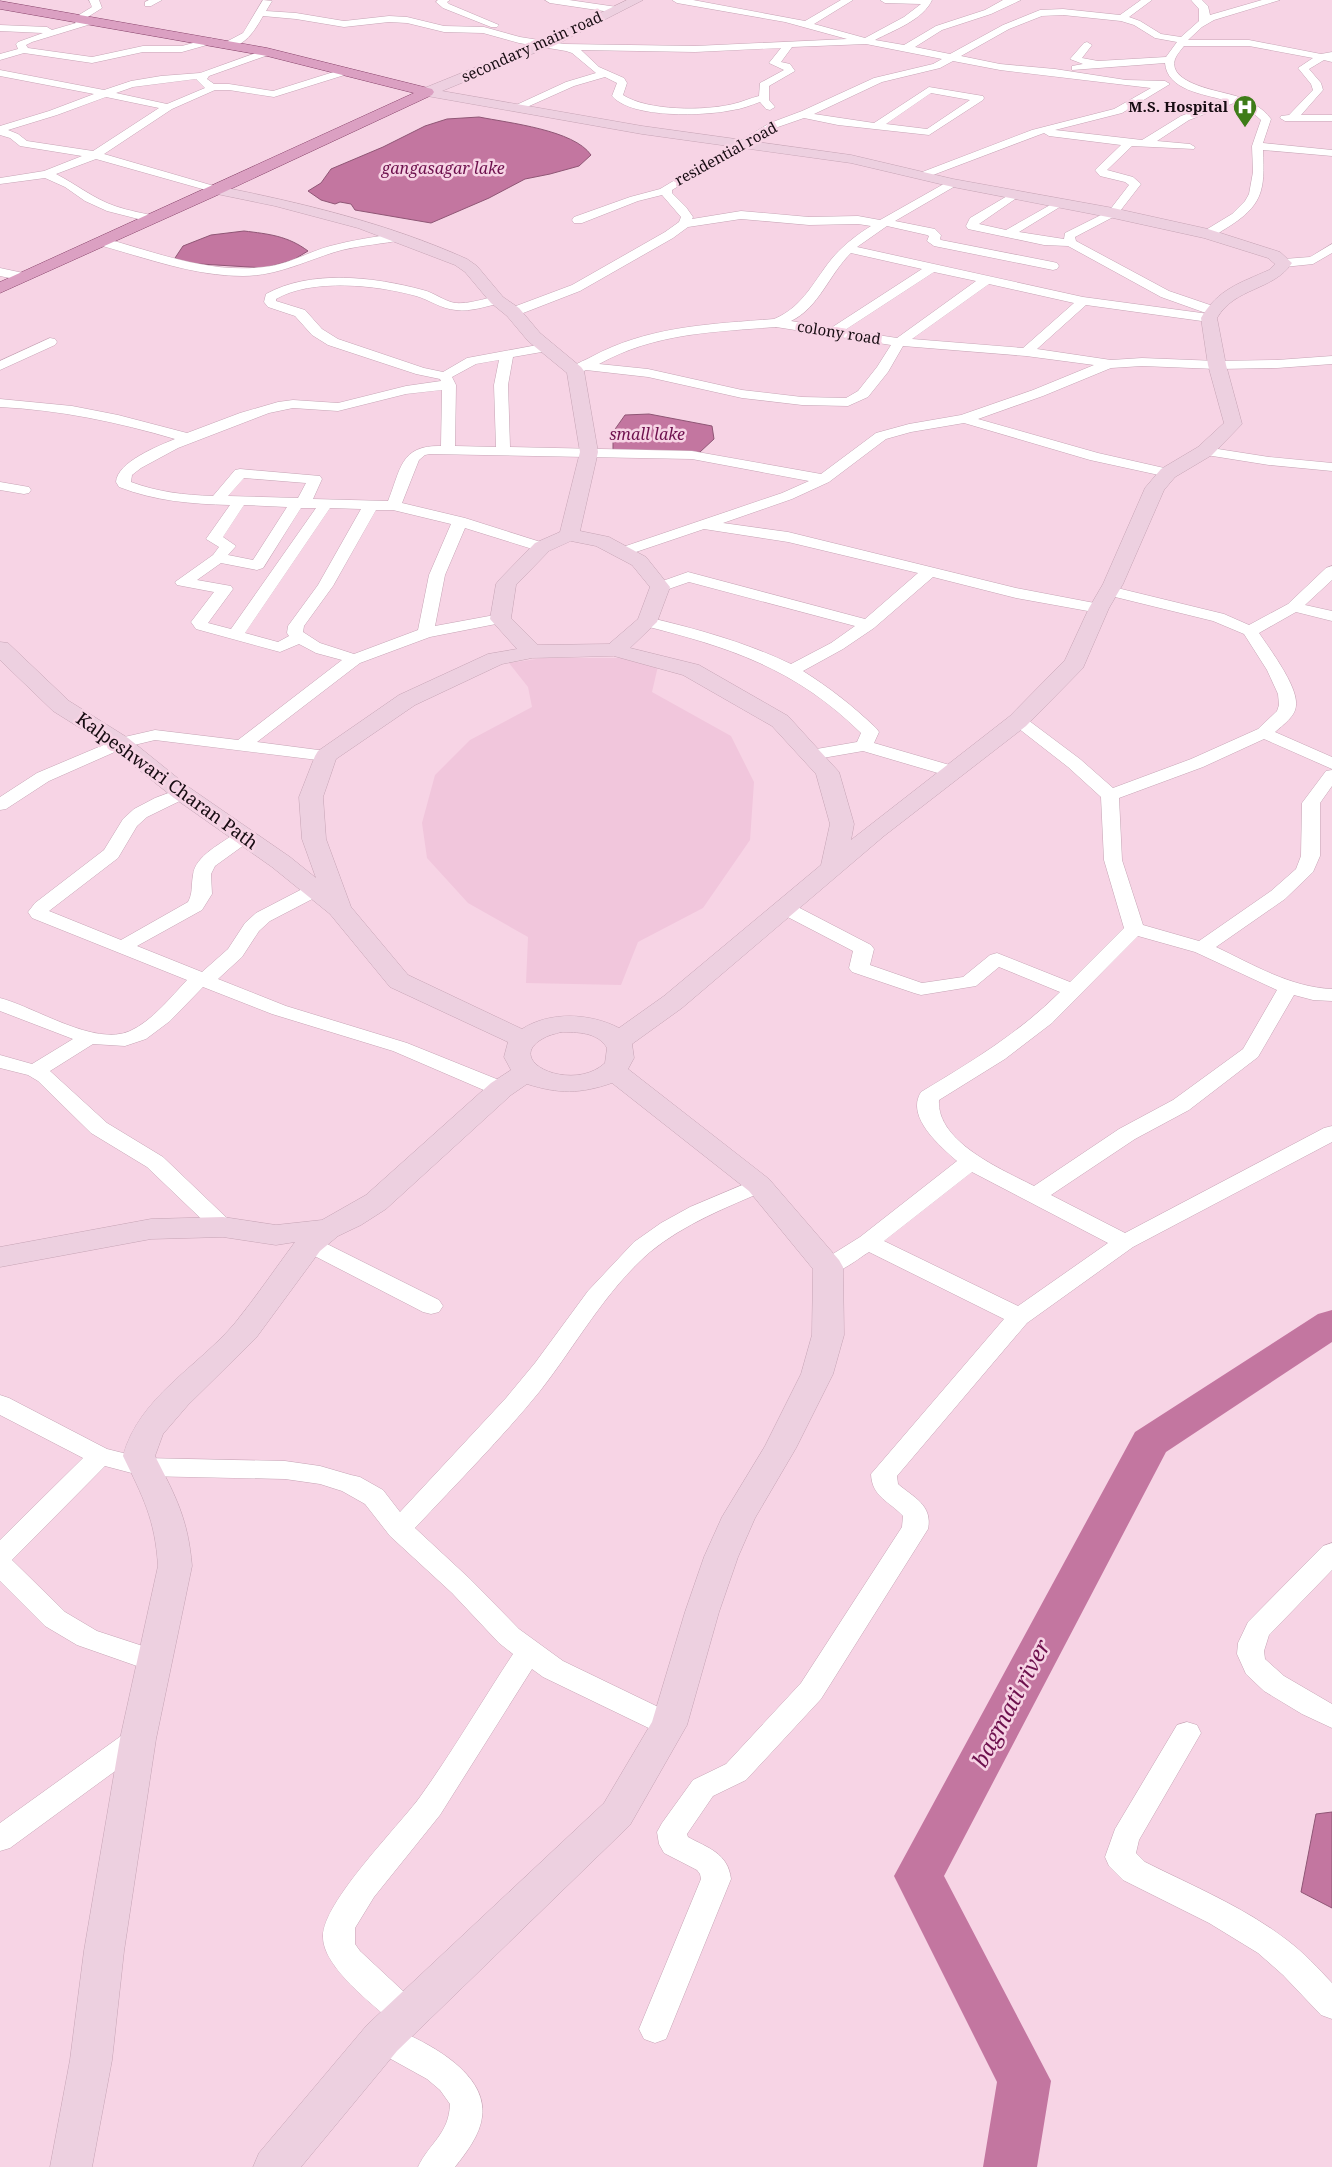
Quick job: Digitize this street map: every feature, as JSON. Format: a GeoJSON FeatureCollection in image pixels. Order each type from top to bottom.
{"type":"FeatureCollection","features":[{"type":"Feature","properties":{"kind":"main road"},"geometry":{"type":"LineString","coordinates":[[0,6],[229,44],[348,71],[427,92]]}},
{"type":"Feature","properties":{"kind":"main road"},"geometry":{"type":"LineString","coordinates":[[0,288],[154,219],[427,92]]}},
{"type":"Feature","properties":{"kind":"street"},"geometry":{"type":"LineString","coordinates":[[24,50],[21,44],[82,21],[98,8],[94,0]]}},
{"type":"Feature","properties":{"kind":"street"},"geometry":{"type":"LineString","coordinates":[[229,44],[247,35],[258,20],[268,0]]}},
{"type":"Feature","properties":{"kind":"street"},"geometry":{"type":"LineString","coordinates":[[444,0],[441,2],[442,4],[489,24],[560,43],[576,51],[587,63],[622,83],[617,96],[621,100],[638,105],[677,110],[734,106],[764,98]]}},
{"type":"Feature","properties":{"kind":"street"},"geometry":{"type":"LineString","coordinates":[[550,0],[617,10]]}},
{"type":"Feature","properties":{"kind":"street","name":"secondary main road"},"geometry":{"type":"LineString","coordinates":[[427,92],[542,45],[560,43],[637,0]]}},
{"type":"Feature","properties":{"kind":"street"},"geometry":{"type":"LineString","coordinates":[[678,0],[807,24],[866,41],[1010,68],[1162,86]]}},
{"type":"Feature","properties":{"kind":"street"},"geometry":{"type":"LineString","coordinates":[[807,24],[848,0]]}},
{"type":"Feature","properties":{"kind":"street"},"geometry":{"type":"LineString","coordinates":[[560,43],[695,50],[866,41],[906,19],[924,6],[926,0],[914,2],[885,0]]}},
{"type":"Feature","properties":{"kind":"street"},"geometry":{"type":"LineString","coordinates":[[1122,18],[1147,0]]}},
{"type":"Feature","properties":{"kind":"street"},"geometry":{"type":"LineString","coordinates":[[1196,0],[1201,2],[1205,9],[1204,20]]}},
{"type":"Feature","properties":{"kind":"street"},"geometry":{"type":"LineString","coordinates":[[1275,0],[1204,20],[1194,27],[1182,41],[1170,60],[1170,70],[1176,78],[1197,88],[1235,99],[1254,108],[1266,119],[1293,117],[1332,118]]}},
{"type":"Feature","properties":{"kind":"street"},"geometry":{"type":"LineString","coordinates":[[907,48],[939,28],[992,4],[1014,6],[1040,13],[1062,12],[1122,18],[1137,23],[1158,36],[1182,41],[1250,42],[1327,58]]}},
{"type":"Feature","properties":{"kind":"street"},"geometry":{"type":"LineString","coordinates":[[260,13],[296,16],[344,24],[389,19],[407,20],[444,29],[484,30],[542,45]]}},
{"type":"Feature","properties":{"kind":"street","name":"residential road"},"geometry":{"type":"LineString","coordinates":[[684,224],[687,217],[686,210],[665,190],[674,182],[774,125],[878,80],[936,66],[1006,27],[1040,13]]}},
{"type":"Feature","properties":{"kind":"street"},"geometry":{"type":"LineString","coordinates":[[22,29],[62,17]]}},
{"type":"Feature","properties":{"kind":"street"},"geometry":{"type":"LineString","coordinates":[[0,28],[57,31]]}},
{"type":"Feature","properties":{"kind":"street"},"geometry":{"type":"LineString","coordinates":[[0,57],[24,50],[92,60],[143,49],[182,49],[211,41]]}},
{"type":"Feature","properties":{"kind":"street"},"geometry":{"type":"LineString","coordinates":[[790,44],[774,64],[786,66],[790,71],[764,85],[764,98],[767,105],[781,112],[802,114],[838,122],[929,132],[979,98],[929,90],[878,125]]}},
{"type":"Feature","properties":{"kind":"street"},"geometry":{"type":"LineString","coordinates":[[1087,45],[1075,59],[1101,64]]}},
{"type":"Feature","properties":{"kind":"street"},"geometry":{"type":"LineString","coordinates":[[1293,117],[1318,90],[1316,83],[1303,68],[1327,58],[1332,51]]}},
{"type":"Feature","properties":{"kind":"street"},"geometry":{"type":"LineString","coordinates":[[0,130],[140,82],[202,76],[214,70],[268,52]]}},
{"type":"Feature","properties":{"kind":"street"},"geometry":{"type":"LineString","coordinates":[[1055,72],[1101,64],[1170,60]]}},
{"type":"Feature","properties":{"kind":"street"},"geometry":{"type":"LineString","coordinates":[[202,76],[201,79],[211,87],[229,87],[274,94],[348,71]]}},
{"type":"Feature","properties":{"kind":"street"},"geometry":{"type":"LineString","coordinates":[[0,73],[168,107]]}},
{"type":"Feature","properties":{"kind":"street"},"geometry":{"type":"LineString","coordinates":[[518,108],[570,84],[606,74]]}},
{"type":"Feature","properties":{"kind":"street"},"geometry":{"type":"LineString","coordinates":[[921,176],[1036,132],[1118,111],[1134,104],[1176,78]]}},
{"type":"Feature","properties":{"kind":"street"},"geometry":{"type":"LineString","coordinates":[[0,181],[46,174],[95,155],[168,107],[206,92],[211,87]]}},
{"type":"Feature","properties":{"kind":"street"},"geometry":{"type":"LineString","coordinates":[[427,92],[642,130],[851,159],[953,183],[1113,213],[1208,234],[1274,255],[1282,259],[1284,263]]}},
{"type":"Feature","properties":{"kind":"street"},"geometry":{"type":"LineString","coordinates":[[1144,144],[1185,118],[1235,99]]}},
{"type":"Feature","properties":{"kind":"street"},"geometry":{"type":"LineString","coordinates":[[1208,234],[1240,215],[1254,199],[1259,173],[1257,146],[1266,124],[1266,119]]}},
{"type":"Feature","properties":{"kind":"street"},"geometry":{"type":"LineString","coordinates":[[0,130],[11,134],[21,143],[28,145],[95,155],[217,190],[276,202],[363,224],[441,253],[471,269],[497,300],[513,312],[534,337],[580,368],[648,373],[742,394],[838,403],[855,400],[863,394],[883,369],[899,342],[986,280]]}},
{"type":"Feature","properties":{"kind":"street"},"geometry":{"type":"LineString","coordinates":[[1036,132],[1129,143],[1190,146]]}},
{"type":"Feature","properties":{"kind":"street"},"geometry":{"type":"LineString","coordinates":[[1074,246],[1070,236],[1113,213],[1135,184],[1128,179],[1104,174],[1101,170],[1129,143]]}},
{"type":"Feature","properties":{"kind":"street"},"geometry":{"type":"LineString","coordinates":[[1257,146],[1332,153]]}},
{"type":"Feature","properties":{"kind":"street"},"geometry":{"type":"LineString","coordinates":[[46,174],[111,209],[154,219]]}},
{"type":"Feature","properties":{"kind":"street"},"geometry":{"type":"LineString","coordinates":[[776,323],[787,320],[800,311],[848,248],[884,223],[953,183]]}},
{"type":"Feature","properties":{"kind":"street"},"geometry":{"type":"LineString","coordinates":[[578,220],[634,199],[665,190]]}},
{"type":"Feature","properties":{"kind":"street"},"geometry":{"type":"LineString","coordinates":[[1014,195],[971,225],[1007,234],[1074,246],[1165,294],[1211,314]]}},
{"type":"Feature","properties":{"kind":"street"},"geometry":{"type":"LineString","coordinates":[[1007,234],[1059,203]]}},
{"type":"Feature","properties":{"kind":"street"},"geometry":{"type":"LineString","coordinates":[[513,312],[576,288],[669,235],[684,224],[741,215],[809,221],[858,220],[884,223],[932,232],[935,234],[933,241],[938,243],[1053,266]]}},
{"type":"Feature","properties":{"kind":"street"},"geometry":{"type":"LineString","coordinates":[[103,242],[205,268],[256,271],[276,269],[336,248],[398,237]]}},
{"type":"Feature","properties":{"kind":"street"},"geometry":{"type":"LineString","coordinates":[[1022,287],[1053,266],[1074,246]]}},
{"type":"Feature","properties":{"kind":"street"},"geometry":{"type":"LineString","coordinates":[[848,248],[1083,301],[1211,314]]}},
{"type":"Feature","properties":{"kind":"street"},"geometry":{"type":"LineString","coordinates":[[274,2167],[382,2038],[617,1814],[669,1725],[702,1612],[721,1557],[739,1517],[780,1448],[817,1374],[828,1335],[828,1267],[759,1185],[615,1056],[610,1035],[600,1029],[573,1024],[545,1027],[524,1040],[518,1048],[519,1064],[526,1072],[548,1083],[570,1085],[591,1082],[615,1056],[673,1002],[833,866],[1018,720],[1075,663],[1155,488],[1168,473],[1205,451],[1233,424],[1217,365],[1211,314],[1228,295],[1275,272],[1284,263],[1313,260],[1332,248]]}},
{"type":"Feature","properties":{"kind":"street"},"geometry":{"type":"LineString","coordinates":[[833,332],[932,268]]}},
{"type":"Feature","properties":{"kind":"street"},"geometry":{"type":"LineString","coordinates":[[0,272],[24,277]]}},
{"type":"Feature","properties":{"kind":"street"},"geometry":{"type":"LineString","coordinates":[[447,381],[333,342],[317,332],[300,313],[272,304],[270,297],[279,292],[300,286],[330,282],[404,289],[423,293],[451,306],[497,300]]}},
{"type":"Feature","properties":{"kind":"street"},"geometry":{"type":"LineString","coordinates":[[1026,352],[1083,301]]}},
{"type":"Feature","properties":{"kind":"street","name":"colony road"},"geometry":{"type":"LineString","coordinates":[[580,368],[612,351],[656,336],[691,330],[776,323],[899,342],[1026,352],[1109,364]]}},
{"type":"Feature","properties":{"kind":"street"},"geometry":{"type":"LineString","coordinates":[[0,366],[50,342]]}},
{"type":"Feature","properties":{"kind":"street"},"geometry":{"type":"LineString","coordinates":[[542,547],[460,521],[394,506],[183,499],[147,493],[124,484],[123,478],[137,464],[188,438],[276,406],[294,403],[338,407],[447,381],[472,362],[548,347]]}},
{"type":"Feature","properties":{"kind":"street"},"geometry":{"type":"LineString","coordinates":[[503,452],[501,386],[506,355]]}},
{"type":"Feature","properties":{"kind":"street"},"geometry":{"type":"LineString","coordinates":[[622,552],[787,496],[824,480],[881,436],[909,428],[964,419],[1038,393],[1109,364],[1142,362],[1217,365],[1277,364],[1332,360]]}},
{"type":"Feature","properties":{"kind":"street"},"geometry":{"type":"LineString","coordinates":[[569,535],[588,452],[580,368]]}},
{"type":"Feature","properties":{"kind":"street"},"geometry":{"type":"LineString","coordinates":[[447,381],[448,450]]}},
{"type":"Feature","properties":{"kind":"street"},"geometry":{"type":"LineString","coordinates":[[0,403],[64,408],[87,412],[188,438]]}},
{"type":"Feature","properties":{"kind":"street"},"geometry":{"type":"LineString","coordinates":[[964,419],[1076,452],[1168,473]]}},
{"type":"Feature","properties":{"kind":"street"},"geometry":{"type":"LineString","coordinates":[[394,506],[413,458],[425,451],[692,455],[824,480]]}},
{"type":"Feature","properties":{"kind":"street"},"geometry":{"type":"LineString","coordinates":[[1205,451],[1269,461],[1332,467]]}},
{"type":"Feature","properties":{"kind":"street"},"geometry":{"type":"LineString","coordinates":[[216,501],[240,473],[315,479],[257,565],[218,558]]}},
{"type":"Feature","properties":{"kind":"street"},"geometry":{"type":"LineString","coordinates":[[0,486],[24,490]]}},
{"type":"Feature","properties":{"kind":"street"},"geometry":{"type":"LineString","coordinates":[[239,502],[214,539],[228,546],[218,558],[183,582],[225,589],[199,622],[202,626],[280,647],[299,638]]}},
{"type":"Feature","properties":{"kind":"street"},"geometry":{"type":"LineString","coordinates":[[234,635],[326,504]]}},
{"type":"Feature","properties":{"kind":"street"},"geometry":{"type":"LineString","coordinates":[[354,659],[299,638],[295,633],[296,626],[326,586],[371,505]]}},
{"type":"Feature","properties":{"kind":"street"},"geometry":{"type":"LineString","coordinates":[[426,633],[437,575],[460,521]]}},
{"type":"Feature","properties":{"kind":"street"},"geometry":{"type":"LineString","coordinates":[[702,525],[788,537],[1016,593],[1099,608]]}},
{"type":"Feature","properties":{"kind":"street"},"geometry":{"type":"LineString","coordinates":[[500,619],[506,584],[542,547],[569,535],[602,541],[638,560],[660,587]]}},
{"type":"Feature","properties":{"kind":"street"},"geometry":{"type":"LineString","coordinates":[[791,671],[837,646],[868,625],[930,571]]}},
{"type":"Feature","properties":{"kind":"street"},"geometry":{"type":"LineString","coordinates":[[1250,631],[1294,607],[1332,571]]}},
{"type":"Feature","properties":{"kind":"street"},"geometry":{"type":"LineString","coordinates":[[660,587],[688,578],[868,625]]}},
{"type":"Feature","properties":{"kind":"street"},"geometry":{"type":"LineString","coordinates":[[614,650],[647,622],[660,587]]}},
{"type":"Feature","properties":{"kind":"street"},"geometry":{"type":"LineString","coordinates":[[1109,591],[1218,618],[1250,631],[1275,670],[1286,694],[1288,705],[1285,713],[1264,733],[1197,763],[1110,795]]}},
{"type":"Feature","properties":{"kind":"street"},"geometry":{"type":"LineString","coordinates":[[1294,607],[1332,616]]}},
{"type":"Feature","properties":{"kind":"street"},"geometry":{"type":"LineString","coordinates":[[242,745],[354,659],[426,633],[500,619]]}},
{"type":"Feature","properties":{"kind":"street"},"geometry":{"type":"LineString","coordinates":[[500,619],[532,652]]}},
{"type":"Feature","properties":{"kind":"street"},"geometry":{"type":"LineString","coordinates":[[647,622],[713,638],[761,655],[791,671],[850,710],[870,732],[864,746]]}},
{"type":"Feature","properties":{"kind":"street","name":"Kalpeshwari Charan Path"},"geometry":{"type":"LineString","coordinates":[[0,648],[61,706],[120,742],[182,793],[281,862],[339,909]]}},
{"type":"Feature","properties":{"kind":"street"},"geometry":{"type":"LineString","coordinates":[[524,1040],[399,981],[339,909],[314,839],[311,797],[326,756],[407,700],[496,659],[532,652],[614,650],[691,670],[780,721],[827,772],[842,824],[833,866]]}},
{"type":"Feature","properties":{"kind":"street"},"geometry":{"type":"LineString","coordinates":[[1018,720],[1074,763],[1110,795],[1114,860],[1134,929]]}},
{"type":"Feature","properties":{"kind":"street"},"geometry":{"type":"LineString","coordinates":[[1264,733],[1332,764]]}},
{"type":"Feature","properties":{"kind":"street"},"geometry":{"type":"LineString","coordinates":[[0,806],[43,777],[120,742],[155,735],[326,756]]}},
{"type":"Feature","properties":{"kind":"street"},"geometry":{"type":"LineString","coordinates":[[811,755],[864,746],[954,772]]}},
{"type":"Feature","properties":{"kind":"street"},"geometry":{"type":"LineString","coordinates":[[1202,948],[1288,888],[1302,875],[1309,865],[1312,850],[1309,826],[1311,801],[1332,775]]}},
{"type":"Feature","properties":{"kind":"street"},"geometry":{"type":"LineString","coordinates":[[182,793],[139,814],[129,825],[111,854],[38,912],[43,917],[279,1010],[400,1047],[501,1089]]}},
{"type":"Feature","properties":{"kind":"street"},"geometry":{"type":"LineString","coordinates":[[122,947],[195,906],[202,894],[202,874],[207,864],[244,836]]}},
{"type":"Feature","properties":{"kind":"street"},"geometry":{"type":"LineString","coordinates":[[0,1004],[59,1028],[91,1037],[115,1041],[127,1040],[138,1036],[235,953],[252,927],[263,918],[316,890]]}},
{"type":"Feature","properties":{"kind":"street"},"geometry":{"type":"LineString","coordinates":[[784,908],[864,949],[859,968],[921,989],[969,982],[996,959],[1073,990]]}},
{"type":"Feature","properties":{"kind":"street"},"geometry":{"type":"LineString","coordinates":[[1134,929],[1202,948],[1288,988],[1313,994],[1332,995]]}},
{"type":"Feature","properties":{"kind":"street"},"geometry":{"type":"LineString","coordinates":[[1125,1242],[970,1162],[936,1128],[929,1117],[926,1107],[929,1097],[1017,1041],[1045,1019],[1134,929]]}},
{"type":"Feature","properties":{"kind":"street"},"geometry":{"type":"LineString","coordinates":[[1035,1195],[1128,1134],[1181,1105],[1251,1053],[1288,988]]}},
{"type":"Feature","properties":{"kind":"street"},"geometry":{"type":"LineString","coordinates":[[35,1071],[91,1037]]}},
{"type":"Feature","properties":{"kind":"street"},"geometry":{"type":"LineString","coordinates":[[0,1061],[35,1071],[45,1077],[99,1128],[155,1162],[223,1227]]}},
{"type":"Feature","properties":{"kind":"street"},"geometry":{"type":"LineString","coordinates":[[71,2167],[91,2060],[104,1951],[138,1739],[175,1566],[174,1538],[165,1509],[139,1456],[143,1441],[152,1426],[177,1397],[245,1331],[318,1237],[376,1202],[501,1089],[526,1072]]}},
{"type":"Feature","properties":{"kind":"street"},"geometry":{"type":"LineString","coordinates":[[655,2029],[716,1880],[714,1867],[708,1861],[674,1844],[672,1832],[703,1788],[736,1772],[811,1691],[832,1654],[918,1522],[912,1508],[886,1488],[882,1482],[884,1474],[1019,1317],[1125,1242],[1280,1162],[1332,1132]]}},
{"type":"Feature","properties":{"kind":"street"},"geometry":{"type":"LineString","coordinates":[[828,1267],[868,1242],[970,1162]]}},
{"type":"Feature","properties":{"kind":"street"},"geometry":{"type":"LineString","coordinates":[[399,1529],[530,1386],[602,1291],[642,1248],[664,1231],[686,1218],[759,1185]]}},
{"type":"Feature","properties":{"kind":"street"},"geometry":{"type":"LineString","coordinates":[[0,1257],[151,1229],[223,1227],[276,1235],[318,1237],[431,1306]]}},
{"type":"Feature","properties":{"kind":"street"},"geometry":{"type":"LineString","coordinates":[[868,1242],[1019,1317]]}},
{"type":"Feature","properties":{"kind":"street"},"geometry":{"type":"LineString","coordinates":[[0,1404],[100,1456],[144,1467],[286,1470],[320,1474],[351,1484],[374,1497],[399,1529],[460,1586],[509,1636],[553,1669],[669,1725]]}},
{"type":"Feature","properties":{"kind":"street"},"geometry":{"type":"LineString","coordinates":[[0,1556],[100,1456]]}},
{"type":"Feature","properties":{"kind":"street"},"geometry":{"type":"LineString","coordinates":[[1332,1553],[1258,1629],[1251,1644],[1250,1658],[1258,1670],[1274,1683],[1332,1716]]}},
{"type":"Feature","properties":{"kind":"street"},"geometry":{"type":"LineString","coordinates":[[0,1564],[56,1619],[86,1638],[154,1661]]}},
{"type":"Feature","properties":{"kind":"street"},"geometry":{"type":"LineString","coordinates":[[407,2015],[349,1961],[340,1948],[338,1936],[340,1924],[363,1888],[430,1806],[529,1651]]}},
{"type":"Feature","properties":{"kind":"street"},"geometry":{"type":"LineString","coordinates":[[1187,1733],[1125,1838],[1120,1857],[1134,1871],[1247,1930],[1269,1944],[1287,1958],[1332,2005]]}},
{"type":"Feature","properties":{"kind":"street"},"geometry":{"type":"LineString","coordinates":[[0,1839],[138,1739]]}},
{"type":"Feature","properties":{"kind":"street"},"geometry":{"type":"LineString","coordinates":[[382,2038],[446,2074],[462,2089],[468,2104],[466,2117],[459,2133],[435,2167]]}},
{"type":"Feature","properties":{"kind":"shaded area"},"geometry":{"type":"Polygon","coordinates":[[[543,658],[623,658],[658,666],[652,692],[731,736],[754,782],[750,840],[703,908],[638,942],[621,985],[526,983],[528,937],[468,903],[427,858],[422,823],[435,775],[470,740],[532,707],[528,687],[509,663],[543,658]]]}},
{"type":"Feature","properties":{"kind":"water","name":"gangasagar lake"},"geometry":{"type":"Polygon","coordinates":[[[479,117],[540,129],[571,139],[583,146],[591,155],[579,166],[525,179],[489,198],[431,223],[355,210],[351,204],[340,202],[335,204],[321,200],[308,191],[321,183],[331,169],[383,147],[425,126],[447,119],[479,117]]]}},
{"type":"Feature","properties":{"kind":"water"},"geometry":{"type":"Polygon","coordinates":[[[244,231],[286,239],[308,251],[293,260],[265,268],[184,263],[175,258],[183,246],[211,235],[244,231]]]}},
{"type":"Feature","properties":{"kind":"water","name":"small lake"},"geometry":{"type":"Polygon","coordinates":[[[649,414],[712,426],[714,439],[700,452],[674,455],[613,451],[613,432],[625,415],[649,414]]]}},
{"type":"Feature","properties":{"kind":"water"},"geometry":{"type":"Polygon","coordinates":[[[1332,1812],[1332,1908],[1301,1892],[1316,1814],[1332,1812]]]}},
{"type":"Feature","properties":{"kind":"waterway","name":"bagmati river"},"geometry":{"type":"LineString","coordinates":[[1010,2167],[1024,2081],[919,1876],[1150,1442],[1332,1323]]}},
{"type":"Feature","properties":{"kind":"place","name":"M.S. Hospital"},"geometry":{"type":"Point","coordinates":[1245,128]}}]}
